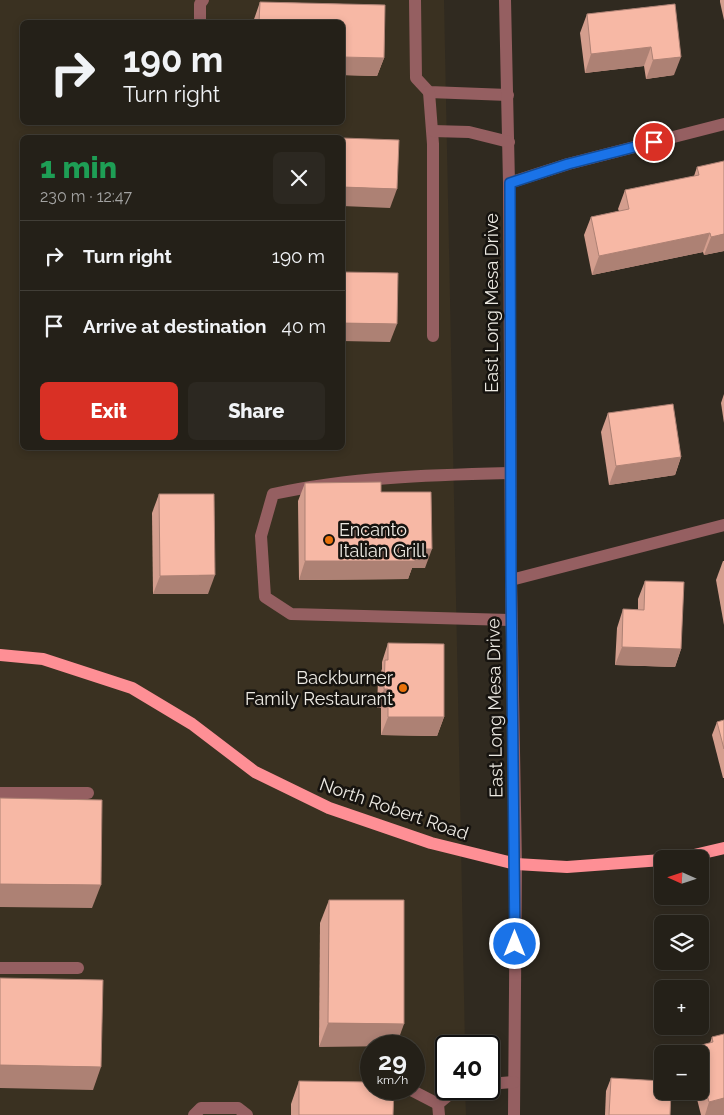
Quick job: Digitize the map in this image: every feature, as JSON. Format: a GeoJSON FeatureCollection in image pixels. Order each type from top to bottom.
{"type":"FeatureCollection","features":[{"type":"Feature","properties":{"kind":"main road","name":"North Robert Road"},"geometry":{"type":"LineString","coordinates":[[0,655],[43,659],[132,688],[192,724],[255,772],[329,808],[430,843],[516,864],[567,867],[654,861]]}},
{"type":"Feature","properties":{"kind":"main road"},"geometry":{"type":"LineString","coordinates":[[709,852],[724,848]]}},
{"type":"Feature","properties":{"kind":"street"},"geometry":{"type":"LineString","coordinates":[[200,20],[200,4],[202,0]]}},
{"type":"Feature","properties":{"kind":"street"},"geometry":{"type":"LineString","coordinates":[[415,0],[416,78],[429,92],[433,131],[432,336]]}},
{"type":"Feature","properties":{"kind":"street","name":"East Long Mesa Drive"},"geometry":{"type":"LineString","coordinates":[[506,0],[510,183],[511,620],[516,864],[514,1115]]}},
{"type":"Feature","properties":{"kind":"street"},"geometry":{"type":"LineString","coordinates":[[429,92],[508,95]]}},
{"type":"Feature","properties":{"kind":"street"},"geometry":{"type":"LineString","coordinates":[[510,183],[568,164],[724,124]]}},
{"type":"Feature","properties":{"kind":"street"},"geometry":{"type":"LineString","coordinates":[[433,131],[469,132],[508,142]]}},
{"type":"Feature","properties":{"kind":"street"},"geometry":{"type":"LineString","coordinates":[[510,473],[437,475],[315,485],[273,494],[261,536],[265,597],[291,614],[511,620]]}},
{"type":"Feature","properties":{"kind":"street"},"geometry":{"type":"LineString","coordinates":[[511,580],[724,525]]}},
{"type":"Feature","properties":{"kind":"street"},"geometry":{"type":"LineString","coordinates":[[0,793],[88,793]]}},
{"type":"Feature","properties":{"kind":"street"},"geometry":{"type":"LineString","coordinates":[[0,968],[78,968]]}},
{"type":"Feature","properties":{"kind":"street"},"geometry":{"type":"LineString","coordinates":[[500,1083],[514,1082]]}},
{"type":"Feature","properties":{"kind":"street"},"geometry":{"type":"LineString","coordinates":[[424,1100],[438,1110],[447,1100]]}},
{"type":"Feature","properties":{"kind":"street"},"geometry":{"type":"LineString","coordinates":[[194,1115],[202,1108],[238,1108],[247,1115]]}},
{"type":"Feature","properties":{"kind":"shaded area"},"geometry":{"type":"Polygon","coordinates":[[[0,0],[444,0],[465,1035],[435,1035],[435,1100],[465,1100],[466,1115],[0,1115],[0,0]]]}},
{"type":"Feature","properties":{"kind":"building"},"geometry":{"type":"Polygon","coordinates":[[[260,2],[385,5],[384,58],[345,57],[345,20],[259,20],[260,2]]]}},
{"type":"Feature","properties":{"kind":"building"},"geometry":{"type":"Polygon","coordinates":[[[675,4],[681,57],[653,60],[651,47],[591,54],[587,14],[675,4]]]}},
{"type":"Feature","properties":{"kind":"building"},"geometry":{"type":"Polygon","coordinates":[[[345,138],[399,140],[397,189],[345,187],[345,138]]]}},
{"type":"Feature","properties":{"kind":"building"},"geometry":{"type":"Polygon","coordinates":[[[724,161],[724,234],[711,237],[710,233],[599,256],[591,217],[629,209],[625,190],[699,175],[697,167],[724,161]]]}},
{"type":"Feature","properties":{"kind":"building"},"geometry":{"type":"Polygon","coordinates":[[[345,272],[398,273],[397,324],[345,323],[345,272]]]}},
{"type":"Feature","properties":{"kind":"building"},"geometry":{"type":"Polygon","coordinates":[[[673,404],[681,457],[616,466],[608,413],[673,404]]]}},
{"type":"Feature","properties":{"kind":"building"},"geometry":{"type":"Polygon","coordinates":[[[381,482],[381,492],[431,492],[432,549],[415,549],[415,561],[305,561],[305,483],[381,482]]]}},
{"type":"Feature","properties":{"kind":"building"},"geometry":{"type":"Polygon","coordinates":[[[159,494],[214,494],[215,575],[160,576],[159,494]]]}},
{"type":"Feature","properties":{"kind":"building"},"geometry":{"type":"Polygon","coordinates":[[[645,581],[684,582],[681,649],[622,647],[623,609],[644,610],[645,581]]]}},
{"type":"Feature","properties":{"kind":"building"},"geometry":{"type":"Polygon","coordinates":[[[388,643],[444,644],[444,717],[388,717],[388,689],[384,689],[385,660],[388,660],[388,643]]]}},
{"type":"Feature","properties":{"kind":"building"},"geometry":{"type":"Polygon","coordinates":[[[724,720],[724,749],[717,722],[724,720]]]}},
{"type":"Feature","properties":{"kind":"building"},"geometry":{"type":"Polygon","coordinates":[[[0,798],[102,800],[101,885],[0,884],[0,798]]]}},
{"type":"Feature","properties":{"kind":"building"},"geometry":{"type":"Polygon","coordinates":[[[329,900],[404,900],[404,1024],[328,1023],[329,900]]]}},
{"type":"Feature","properties":{"kind":"building"},"geometry":{"type":"Polygon","coordinates":[[[0,978],[103,980],[101,1067],[0,1065],[0,978]]]}},
{"type":"Feature","properties":{"kind":"building"},"geometry":{"type":"Polygon","coordinates":[[[724,1034],[724,1098],[709,1102],[709,1045],[702,1045],[713,1042],[712,1037],[724,1034]]]}},
{"type":"Feature","properties":{"kind":"building"},"geometry":{"type":"Polygon","coordinates":[[[611,1078],[654,1081],[654,1100],[671,1100],[670,1115],[609,1115],[611,1078]]]}},
{"type":"Feature","properties":{"kind":"building"},"geometry":{"type":"Polygon","coordinates":[[[299,1081],[360,1082],[360,1100],[394,1100],[393,1115],[299,1115],[299,1081]]]}},
{"type":"Feature","properties":{"kind":"place","name":"Encanto Italian Grill"},"geometry":{"type":"Point","coordinates":[329,540]}},
{"type":"Feature","properties":{"kind":"place","name":"Backburner Family Restaurant"},"geometry":{"type":"Point","coordinates":[403,688]}},
{"type":"Feature","properties":{"kind":"route"},"geometry":{"type":"LineString","coordinates":[[515,944],[516,864],[511,580],[510,183],[568,164],[654,142]]}}]}
